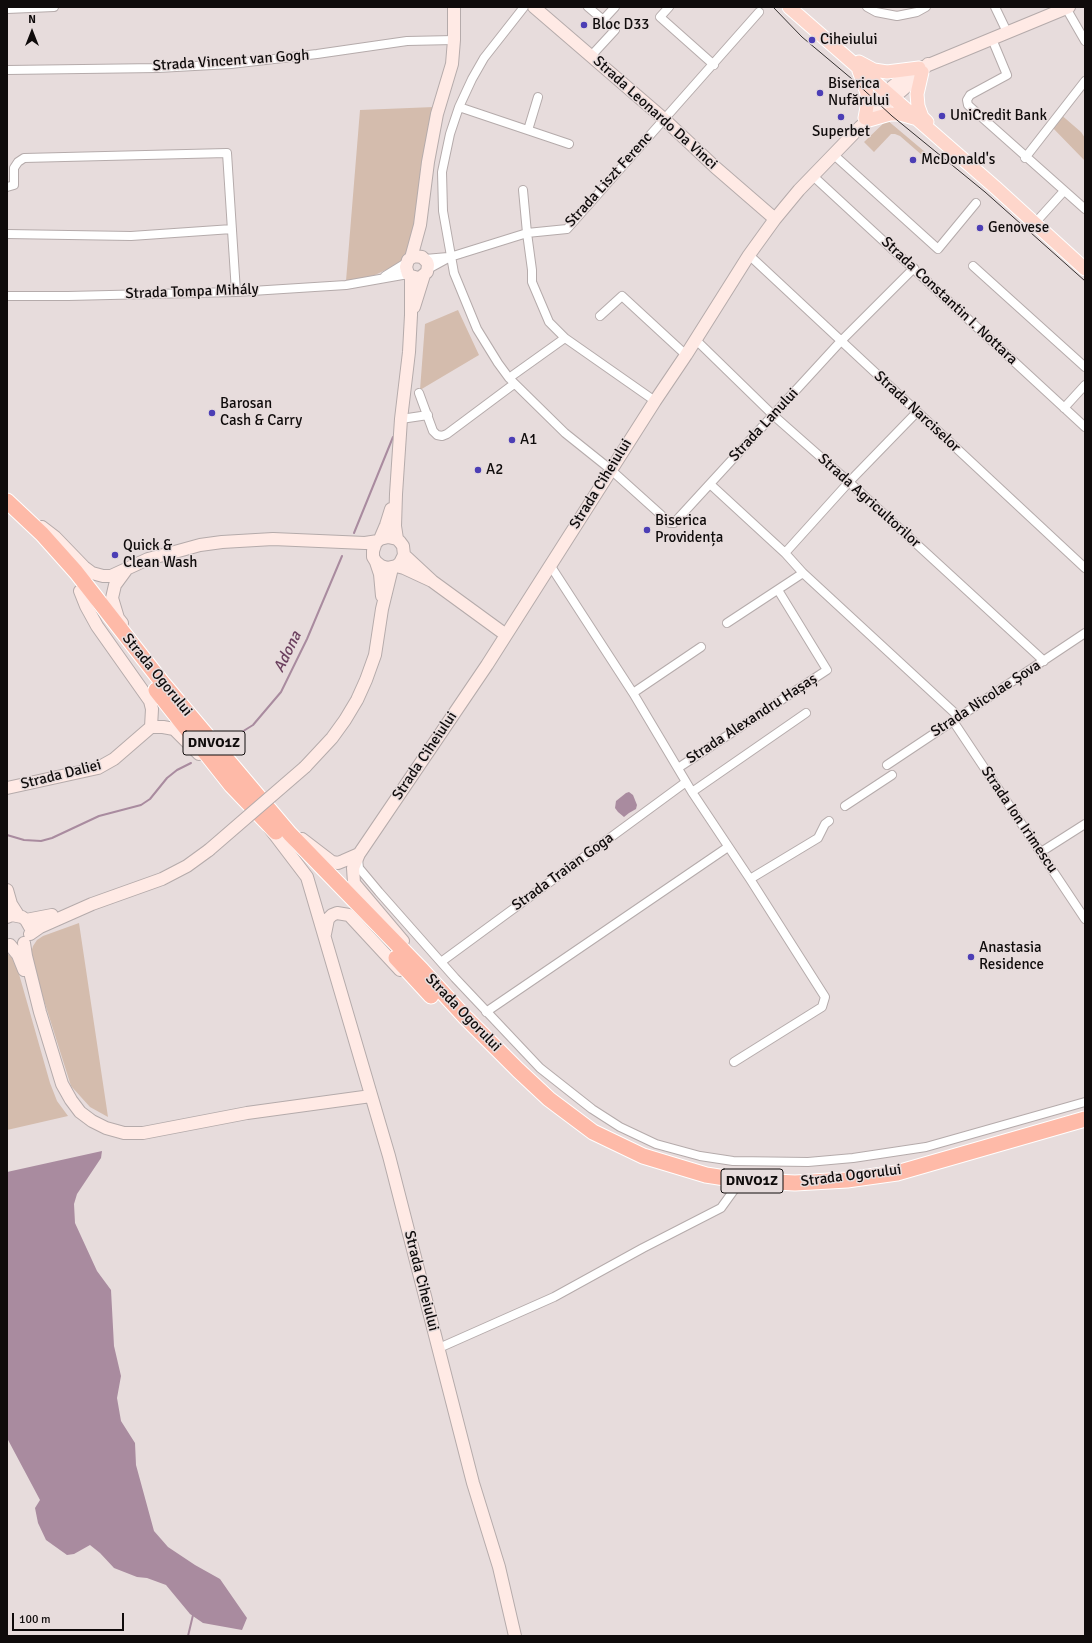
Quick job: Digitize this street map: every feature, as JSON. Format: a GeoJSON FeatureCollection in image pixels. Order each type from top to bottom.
{"type":"FeatureCollection","features":[{"type":"Feature","properties":{"kind":"highway","name":"Strada Ogorului"},"geometry":{"type":"LineString","coordinates":[[7,501],[26,518],[76,572],[161,681],[290,834],[422,970],[444,995],[513,1064],[549,1099],[573,1119],[593,1132],[643,1156],[706,1175],[738,1180],[795,1183],[861,1178],[897,1172],[1085,1119]]}},
{"type":"Feature","properties":{"kind":"highway","name":"Strada Ogorului"},"geometry":{"type":"LineString","coordinates":[[7,514],[52,557],[231,785],[344,901],[423,987],[522,1087],[549,1110],[579,1132],[607,1149],[662,1172],[704,1184],[734,1190],[798,1193],[855,1189],[936,1171],[1085,1128]]}},
{"type":"Feature","properties":{"kind":"main road"},"geometry":{"type":"LineString","coordinates":[[789,7],[1035,223],[1085,269]]}},
{"type":"Feature","properties":{"kind":"main road"},"geometry":{"type":"LineString","coordinates":[[843,55],[853,57],[866,67],[881,72],[895,72],[923,68],[917,94],[920,112],[922,117],[936,131],[941,141]]}},
{"type":"Feature","properties":{"kind":"main road"},"geometry":{"type":"LineString","coordinates":[[857,67],[864,81],[867,93],[865,122],[882,115],[894,113],[906,115],[918,120]]}},
{"type":"Feature","properties":{"kind":"street"},"geometry":{"type":"LineString","coordinates":[[7,9],[54,7]]}},
{"type":"Feature","properties":{"kind":"street"},"geometry":{"type":"LineString","coordinates":[[397,539],[395,526],[396,494],[401,419],[409,352],[411,315],[420,225],[428,162],[437,114],[452,64],[454,7]]}},
{"type":"Feature","properties":{"kind":"street"},"geometry":{"type":"LineString","coordinates":[[524,7],[484,58],[459,107],[450,134],[442,172],[443,211],[450,257],[454,273],[477,329],[511,381],[565,433],[610,469]]}},
{"type":"Feature","properties":{"kind":"street","name":"Strada Leonardo Da Vinci"},"geometry":{"type":"LineString","coordinates":[[534,7],[664,119],[715,167],[775,218]]}},
{"type":"Feature","properties":{"kind":"street"},"geometry":{"type":"LineString","coordinates":[[588,7],[615,30],[591,56]]}},
{"type":"Feature","properties":{"kind":"street"},"geometry":{"type":"LineString","coordinates":[[603,20],[615,7]]}},
{"type":"Feature","properties":{"kind":"street"},"geometry":{"type":"LineString","coordinates":[[669,7],[660,17],[714,65]]}},
{"type":"Feature","properties":{"kind":"street"},"geometry":{"type":"LineString","coordinates":[[867,7],[876,12],[897,16],[917,12],[926,7]]}},
{"type":"Feature","properties":{"kind":"street"},"geometry":{"type":"LineString","coordinates":[[995,7],[1007,32]]}},
{"type":"Feature","properties":{"kind":"street"},"geometry":{"type":"LineString","coordinates":[[923,68],[1067,8],[1085,41]]}},
{"type":"Feature","properties":{"kind":"street","name":"Strada Liszt Ferenc"},"geometry":{"type":"LineString","coordinates":[[450,257],[527,233],[567,230],[664,119],[714,65],[759,12]]}},
{"type":"Feature","properties":{"kind":"street"},"geometry":{"type":"LineString","coordinates":[[992,39],[1008,75],[970,96],[967,102],[969,108],[1085,209]]}},
{"type":"Feature","properties":{"kind":"street","name":"Strada Vincent van Gogh"},"geometry":{"type":"LineString","coordinates":[[7,70],[158,68],[230,64],[317,54],[407,41],[454,40]]}},
{"type":"Feature","properties":{"kind":"street","name":"Strada Ciheiului"},"geometry":{"type":"LineString","coordinates":[[422,970],[405,943],[354,883],[353,868],[359,854],[506,635],[610,469],[749,255],[775,218],[890,95],[923,68]]}},
{"type":"Feature","properties":{"kind":"street"},"geometry":{"type":"LineString","coordinates":[[1025,158],[1085,81]]}},
{"type":"Feature","properties":{"kind":"street"},"geometry":{"type":"LineString","coordinates":[[528,130],[538,97]]}},
{"type":"Feature","properties":{"kind":"street"},"geometry":{"type":"LineString","coordinates":[[459,107],[569,144]]}},
{"type":"Feature","properties":{"kind":"street"},"geometry":{"type":"LineString","coordinates":[[7,187],[14,185],[14,168],[18,162],[24,158],[227,153],[236,292]]}},
{"type":"Feature","properties":{"kind":"street"},"geometry":{"type":"LineString","coordinates":[[834,155],[938,249],[976,203]]}},
{"type":"Feature","properties":{"kind":"street","name":"Strada Constantin I. Nottara"},"geometry":{"type":"LineString","coordinates":[[813,176],[1085,427]]}},
{"type":"Feature","properties":{"kind":"street"},"geometry":{"type":"LineString","coordinates":[[523,190],[532,282],[549,322],[565,338],[654,401]]}},
{"type":"Feature","properties":{"kind":"street"},"geometry":{"type":"LineString","coordinates":[[1035,223],[1064,191]]}},
{"type":"Feature","properties":{"kind":"street"},"geometry":{"type":"LineString","coordinates":[[7,234],[131,236],[232,230]]}},
{"type":"Feature","properties":{"kind":"street","name":"Strada Narciselor"},"geometry":{"type":"LineString","coordinates":[[749,255],[1085,568]]}},
{"type":"Feature","properties":{"kind":"street","name":"Strada Tompa Mihály"},"geometry":{"type":"LineString","coordinates":[[7,296],[236,292],[346,285],[377,280],[417,266],[450,257]]}},
{"type":"Feature","properties":{"kind":"street"},"geometry":{"type":"LineString","coordinates":[[973,266],[1085,367]]}},
{"type":"Feature","properties":{"kind":"street","name":"Strada Lanului"},"geometry":{"type":"LineString","coordinates":[[610,469],[670,523],[674,523],[841,341],[914,268]]}},
{"type":"Feature","properties":{"kind":"street"},"geometry":{"type":"LineString","coordinates":[[600,316],[622,296],[686,354]]}},
{"type":"Feature","properties":{"kind":"street"},"geometry":{"type":"LineString","coordinates":[[419,393],[433,431],[437,435],[442,436],[447,434],[565,338]]}},
{"type":"Feature","properties":{"kind":"street","name":"Strada Agricultorilor"},"geometry":{"type":"LineString","coordinates":[[695,339],[773,415],[849,482],[1044,661]]}},
{"type":"Feature","properties":{"kind":"street"},"geometry":{"type":"LineString","coordinates":[[1064,408],[1085,385]]}},
{"type":"Feature","properties":{"kind":"street"},"geometry":{"type":"LineString","coordinates":[[785,553],[849,482],[917,412]]}},
{"type":"Feature","properties":{"kind":"street"},"geometry":{"type":"LineString","coordinates":[[401,419],[428,415]]}},
{"type":"Feature","properties":{"kind":"street"},"geometry":{"type":"LineString","coordinates":[[710,484],[785,553],[802,573],[956,719]]}},
{"type":"Feature","properties":{"kind":"street"},"geometry":{"type":"LineString","coordinates":[[382,609],[380,574],[375,560],[374,546],[386,526],[396,494]]}},
{"type":"Feature","properties":{"kind":"street"},"geometry":{"type":"LineString","coordinates":[[8,945],[15,946],[40,927],[92,904],[162,879],[187,866],[209,850],[305,767],[332,738],[357,700],[375,655],[382,609],[394,567],[400,563],[404,555],[403,546],[397,539],[388,536],[365,543],[273,539],[222,542],[200,545],[148,559],[111,576],[103,576],[92,573],[46,529],[26,518]]}},
{"type":"Feature","properties":{"kind":"street"},"geometry":{"type":"LineString","coordinates":[[323,542],[356,550],[375,560],[381,566],[394,567],[432,581]]}},
{"type":"Feature","properties":{"kind":"street"},"geometry":{"type":"LineString","coordinates":[[404,555],[432,581],[506,635]]}},
{"type":"Feature","properties":{"kind":"street"},"geometry":{"type":"LineString","coordinates":[[550,565],[633,693],[692,792],[750,879],[825,997],[822,1007],[734,1062]]}},
{"type":"Feature","properties":{"kind":"street"},"geometry":{"type":"LineString","coordinates":[[126,569],[115,585],[112,598],[113,606],[118,618],[161,681]]}},
{"type":"Feature","properties":{"kind":"street"},"geometry":{"type":"LineString","coordinates":[[727,623],[802,573]]}},
{"type":"Feature","properties":{"kind":"street","name":"Strada Alexandru Hașaș"},"geometry":{"type":"LineString","coordinates":[[678,768],[827,670],[778,590]]}},
{"type":"Feature","properties":{"kind":"street"},"geometry":{"type":"LineString","coordinates":[[80,591],[97,626],[150,702],[152,709],[150,727],[170,728],[178,731],[209,765],[231,785]]}},
{"type":"Feature","properties":{"kind":"street","name":"Strada Nicolae Șova"},"geometry":{"type":"LineString","coordinates":[[886,765],[1085,633]]}},
{"type":"Feature","properties":{"kind":"street"},"geometry":{"type":"LineString","coordinates":[[633,693],[701,647]]}},
{"type":"Feature","properties":{"kind":"street"},"geometry":{"type":"LineString","coordinates":[[692,792],[806,713]]}},
{"type":"Feature","properties":{"kind":"street","name":"Strada Ion Irimescu"},"geometry":{"type":"LineString","coordinates":[[956,719],[1085,919]]}},
{"type":"Feature","properties":{"kind":"street","name":"Strada Daliei"},"geometry":{"type":"LineString","coordinates":[[7,788],[98,768],[114,759],[150,727]]}},
{"type":"Feature","properties":{"kind":"street"},"geometry":{"type":"LineString","coordinates":[[844,806],[892,774]]}},
{"type":"Feature","properties":{"kind":"street","name":"Strada Traian Goga"},"geometry":{"type":"LineString","coordinates":[[441,962],[686,782]]}},
{"type":"Feature","properties":{"kind":"street","name":"Strada Ciheiului"},"geometry":{"type":"LineString","coordinates":[[261,816],[308,876],[389,1156],[473,1483],[499,1568],[514,1630]]}},
{"type":"Feature","properties":{"kind":"street"},"geometry":{"type":"LineString","coordinates":[[750,879],[818,838],[825,824],[829,821]]}},
{"type":"Feature","properties":{"kind":"street"},"geometry":{"type":"LineString","coordinates":[[1041,852],[1085,824]]}},
{"type":"Feature","properties":{"kind":"street"},"geometry":{"type":"LineString","coordinates":[[290,834],[306,841],[332,862],[338,863],[359,854],[359,868],[486,1012],[551,1078],[606,1118],[634,1134],[656,1144],[700,1156],[733,1161],[808,1162],[890,1153],[926,1147],[1085,1102]]}},
{"type":"Feature","properties":{"kind":"street"},"geometry":{"type":"LineString","coordinates":[[486,1012],[728,847]]}},
{"type":"Feature","properties":{"kind":"street"},"geometry":{"type":"LineString","coordinates":[[7,890],[17,918],[29,924],[26,956],[40,1012],[62,1084],[80,1112],[92,1122],[124,1133],[143,1133],[248,1113],[371,1096]]}},
{"type":"Feature","properties":{"kind":"street"},"geometry":{"type":"LineString","coordinates":[[17,918],[92,904]]}},
{"type":"Feature","properties":{"kind":"street","name":"Strada Ciheiului"},"geometry":{"type":"LineString","coordinates":[[325,939],[328,919],[337,913],[349,915],[392,962],[423,987]]}},
{"type":"Feature","properties":{"kind":"street"},"geometry":{"type":"LineString","coordinates":[[8,945],[18,955],[40,1012]]}},
{"type":"Feature","properties":{"kind":"street"},"geometry":{"type":"LineString","coordinates":[[438,1348],[554,1297],[643,1248],[721,1208],[734,1190]]}},
{"type":"Feature","properties":{"kind":"shaded area"},"geometry":{"type":"Polygon","coordinates":[[[434,107],[421,165],[415,219],[410,247],[404,258],[394,266],[375,275],[346,281],[360,110],[434,107]]]}},
{"type":"Feature","properties":{"kind":"shaded area"},"geometry":{"type":"Polygon","coordinates":[[[1059,113],[1081,132],[1085,138],[1085,161],[1050,125],[1059,113]]]}},
{"type":"Feature","properties":{"kind":"shaded area"},"geometry":{"type":"Polygon","coordinates":[[[887,120],[931,157],[931,163],[900,136],[895,134],[891,134],[874,152],[864,142],[887,120]]]}},
{"type":"Feature","properties":{"kind":"shaded area"},"geometry":{"type":"Polygon","coordinates":[[[458,310],[479,355],[420,390],[425,324],[458,310]]]}},
{"type":"Feature","properties":{"kind":"shaded area"},"geometry":{"type":"Polygon","coordinates":[[[629,792],[633,795],[637,805],[636,809],[624,817],[615,808],[616,801],[629,792]]]}},
{"type":"Feature","properties":{"kind":"shaded area"},"geometry":{"type":"Polygon","coordinates":[[[79,923],[108,1117],[90,1107],[71,1086],[30,956],[33,946],[37,940],[43,936],[79,923]]]}},
{"type":"Feature","properties":{"kind":"shaded area"},"geometry":{"type":"Polygon","coordinates":[[[7,953],[14,959],[17,967],[50,1083],[57,1101],[68,1116],[7,1130],[7,953]]]}},
{"type":"Feature","properties":{"kind":"shaded area"},"geometry":{"type":"Polygon","coordinates":[[[102,1151],[101,1158],[77,1194],[74,1204],[75,1223],[97,1271],[111,1290],[114,1346],[121,1376],[117,1398],[121,1421],[135,1443],[136,1465],[154,1531],[168,1547],[220,1579],[247,1618],[242,1630],[203,1623],[190,1614],[166,1585],[147,1578],[137,1577],[114,1568],[90,1545],[74,1554],[67,1555],[46,1540],[38,1523],[35,1508],[40,1500],[7,1438],[7,1172],[102,1151]]]}},
{"type":"Feature","properties":{"kind":"waterway","name":"Adona"},"geometry":{"type":"LineString","coordinates":[[354,533],[393,437]]}},
{"type":"Feature","properties":{"kind":"waterway","name":"Adona"},"geometry":{"type":"LineString","coordinates":[[229,740],[253,725],[281,692],[307,639],[342,556]]}},
{"type":"Feature","properties":{"kind":"waterway","name":"Adona"},"geometry":{"type":"LineString","coordinates":[[7,835],[24,840],[41,841],[52,838],[99,816],[141,805],[150,799],[167,778],[177,770],[191,763]]}},
{"type":"Feature","properties":{"kind":"waterway"},"geometry":{"type":"LineString","coordinates":[[188,1636],[193,1615]]}},
{"type":"Feature","properties":{"kind":"tram line"},"geometry":{"type":"LineString","coordinates":[[773,7],[802,37],[852,79],[892,116],[985,192],[1085,281]]}},
{"type":"Feature","properties":{"kind":"place","name":"Bloc D33"},"geometry":{"type":"Point","coordinates":[584,25]}},
{"type":"Feature","properties":{"kind":"place","name":"Ciheiului"},"geometry":{"type":"Point","coordinates":[812,40]}},
{"type":"Feature","properties":{"kind":"place","name":"Biserica Nufărului"},"geometry":{"type":"Point","coordinates":[820,93]}},
{"type":"Feature","properties":{"kind":"place","name":"UniCredit Bank"},"geometry":{"type":"Point","coordinates":[942,116]}},
{"type":"Feature","properties":{"kind":"place","name":"Superbet"},"geometry":{"type":"Point","coordinates":[841,117]}},
{"type":"Feature","properties":{"kind":"place","name":"McDonald's"},"geometry":{"type":"Point","coordinates":[913,160]}},
{"type":"Feature","properties":{"kind":"place","name":"Genovese"},"geometry":{"type":"Point","coordinates":[980,228]}},
{"type":"Feature","properties":{"kind":"place","name":"Barosan Cash & Carry"},"geometry":{"type":"Point","coordinates":[212,413]}},
{"type":"Feature","properties":{"kind":"place","name":"A1"},"geometry":{"type":"Point","coordinates":[512,440]}},
{"type":"Feature","properties":{"kind":"place","name":"A2"},"geometry":{"type":"Point","coordinates":[478,470]}},
{"type":"Feature","properties":{"kind":"place","name":"Biserica Providența"},"geometry":{"type":"Point","coordinates":[647,530]}},
{"type":"Feature","properties":{"kind":"place","name":"Quick & Clean Wash"},"geometry":{"type":"Point","coordinates":[115,555]}},
{"type":"Feature","properties":{"kind":"place","name":"Anastasia Residence"},"geometry":{"type":"Point","coordinates":[971,957]}}]}
